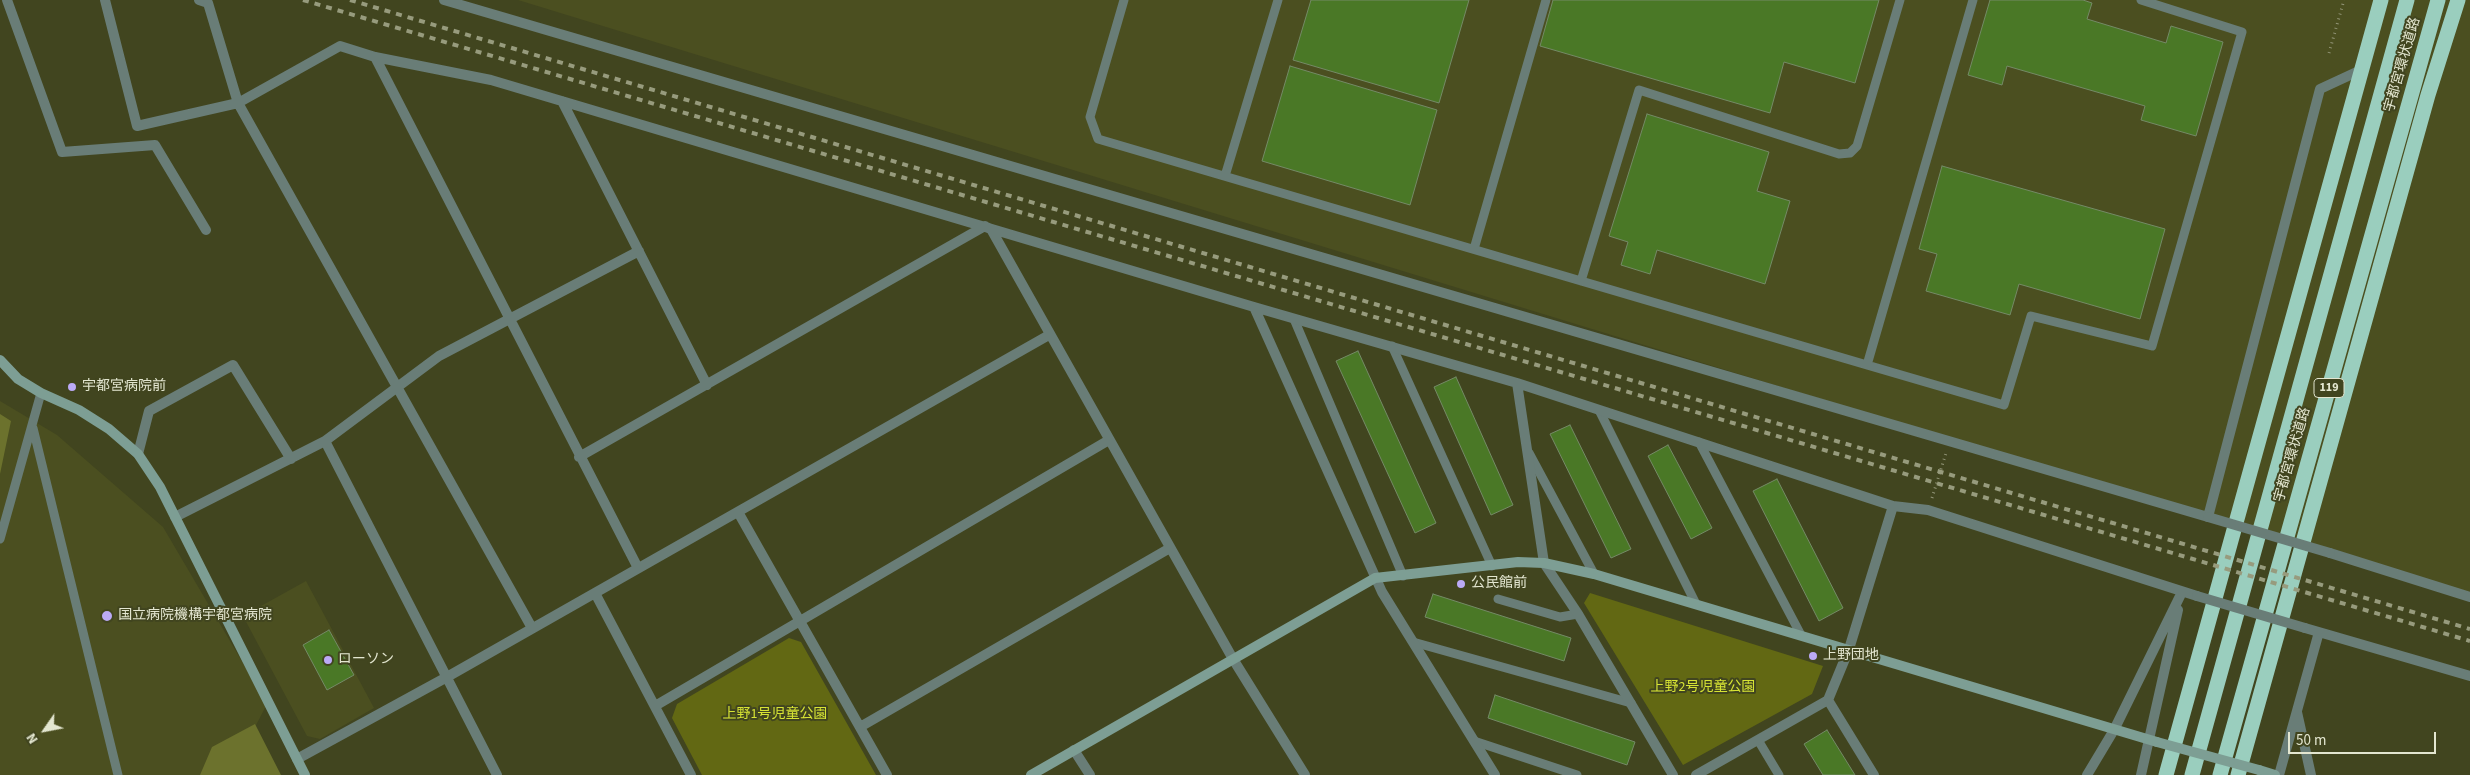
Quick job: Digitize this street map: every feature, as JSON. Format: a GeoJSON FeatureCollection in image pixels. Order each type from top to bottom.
{"type":"FeatureCollection","features":[{"type":"Feature","properties":{"kind":"highway"},"geometry":{"type":"LineString","coordinates":[[2166,775],[2381,0]]}},
{"type":"Feature","properties":{"kind":"highway","name":"宇都宮環状道路"},"geometry":{"type":"LineString","coordinates":[[2192,775],[2407,0]]}},
{"type":"Feature","properties":{"kind":"highway","name":"宇都宮環状道路"},"geometry":{"type":"LineString","coordinates":[[2220,775],[2438,0]]}},
{"type":"Feature","properties":{"kind":"highway"},"geometry":{"type":"LineString","coordinates":[[2238,775],[2428,95],[2458,0]]}},
{"type":"Feature","properties":{"kind":"street"},"geometry":{"type":"LineString","coordinates":[[7,0],[62,152],[155,145],[206,230]]}},
{"type":"Feature","properties":{"kind":"street"},"geometry":{"type":"LineString","coordinates":[[106,0],[137,126],[238,103],[340,46],[375,57],[491,80],[1294,319],[1517,383],[1893,506],[1928,510],[2182,592],[2470,676]]}},
{"type":"Feature","properties":{"kind":"street"},"geometry":{"type":"LineString","coordinates":[[199,0],[208,3],[238,103],[532,628]]}},
{"type":"Feature","properties":{"kind":"street"},"geometry":{"type":"LineString","coordinates":[[444,0],[2208,517],[2470,597]]}},
{"type":"Feature","properties":{"kind":"street"},"geometry":{"type":"LineString","coordinates":[[375,57],[578,456],[638,568]]}},
{"type":"Feature","properties":{"kind":"street"},"geometry":{"type":"LineString","coordinates":[[2208,517],[2320,89],[2361,70]]}},
{"type":"Feature","properties":{"kind":"street"},"geometry":{"type":"LineString","coordinates":[[562,101],[707,385]]}},
{"type":"Feature","properties":{"kind":"street"},"geometry":{"type":"LineString","coordinates":[[985,226],[991,229],[1233,659],[1305,775]]}},
{"type":"Feature","properties":{"kind":"street"},"geometry":{"type":"LineString","coordinates":[[578,456],[707,385],[985,226]]}},
{"type":"Feature","properties":{"kind":"street"},"geometry":{"type":"LineString","coordinates":[[175,517],[325,441],[439,356],[639,251]]}},
{"type":"Feature","properties":{"kind":"street"},"geometry":{"type":"LineString","coordinates":[[1254,307],[1375,578],[1495,775]]}},
{"type":"Feature","properties":{"kind":"street"},"geometry":{"type":"LineString","coordinates":[[296,759],[447,677],[1050,335]]}},
{"type":"Feature","properties":{"kind":"street"},"geometry":{"type":"LineString","coordinates":[[0,360],[18,379],[109,429],[138,454],[153,475],[175,517],[305,775]]}},
{"type":"Feature","properties":{"kind":"street"},"geometry":{"type":"LineString","coordinates":[[138,454],[149,411],[233,365],[291,459]]}},
{"type":"Feature","properties":{"kind":"street"},"geometry":{"type":"LineString","coordinates":[[1517,383],[1544,563],[1578,614],[1673,775]]}},
{"type":"Feature","properties":{"kind":"street"},"geometry":{"type":"LineString","coordinates":[[655,706],[1109,440]]}},
{"type":"Feature","properties":{"kind":"street"},"geometry":{"type":"LineString","coordinates":[[325,441],[498,775]]}},
{"type":"Feature","properties":{"kind":"street"},"geometry":{"type":"LineString","coordinates":[[1696,775],[1828,700],[1848,649],[1893,506]]}},
{"type":"Feature","properties":{"kind":"street"},"geometry":{"type":"LineString","coordinates":[[738,512],[887,775]]}},
{"type":"Feature","properties":{"kind":"street"},"geometry":{"type":"LineString","coordinates":[[860,727],[1170,548]]}},
{"type":"Feature","properties":{"kind":"street"},"geometry":{"type":"LineString","coordinates":[[1031,775],[1375,578],[1518,562],[1544,563],[1594,574],[2114,730],[2277,775],[2319,632]]}},
{"type":"Feature","properties":{"kind":"street"},"geometry":{"type":"LineString","coordinates":[[2087,775],[2114,730],[2182,592]]}},
{"type":"Feature","properties":{"kind":"street"},"geometry":{"type":"LineString","coordinates":[[2141,775],[2152,741],[2182,592]]}},
{"type":"Feature","properties":{"kind":"street"},"geometry":{"type":"LineString","coordinates":[[595,593],[691,775]]}},
{"type":"Feature","properties":{"kind":"street"},"geometry":{"type":"LineString","coordinates":[[1828,700],[1874,775]]}},
{"type":"Feature","properties":{"kind":"street"},"geometry":{"type":"LineString","coordinates":[[2297,711],[2311,775]]}},
{"type":"Feature","properties":{"kind":"street"},"geometry":{"type":"LineString","coordinates":[[1074,750],[1090,775]]}},
{"type":"Feature","properties":{"kind":"lane"},"geometry":{"type":"LineString","coordinates":[[1124,0],[1090,118],[1098,139],[2004,405],[2031,316],[2152,346],[2242,32],[2140,0]]}},
{"type":"Feature","properties":{"kind":"lane"},"geometry":{"type":"LineString","coordinates":[[1225,176],[1278,0]]}},
{"type":"Feature","properties":{"kind":"lane"},"geometry":{"type":"LineString","coordinates":[[1474,249],[1546,0]]}},
{"type":"Feature","properties":{"kind":"lane"},"geometry":{"type":"LineString","coordinates":[[1581,281],[1639,90],[1839,154],[1850,153],[1857,146],[1900,0]]}},
{"type":"Feature","properties":{"kind":"lane"},"geometry":{"type":"LineString","coordinates":[[1867,365],[1973,0]]}},
{"type":"Feature","properties":{"kind":"lane"},"geometry":{"type":"LineString","coordinates":[[1294,319],[1403,576]]}},
{"type":"Feature","properties":{"kind":"lane"},"geometry":{"type":"LineString","coordinates":[[1392,346],[1492,566]]}},
{"type":"Feature","properties":{"kind":"lane"},"geometry":{"type":"LineString","coordinates":[[0,539],[33,428],[41,393]]}},
{"type":"Feature","properties":{"kind":"lane"},"geometry":{"type":"LineString","coordinates":[[1599,410],[1696,604]]}},
{"type":"Feature","properties":{"kind":"lane"},"geometry":{"type":"LineString","coordinates":[[33,428],[118,775]]}},
{"type":"Feature","properties":{"kind":"lane"},"geometry":{"type":"LineString","coordinates":[[1699,442],[1802,635]]}},
{"type":"Feature","properties":{"kind":"lane"},"geometry":{"type":"LineString","coordinates":[[1526,449],[1594,574]]}},
{"type":"Feature","properties":{"kind":"lane"},"geometry":{"type":"LineString","coordinates":[[1498,599],[1560,618],[1578,614]]}},
{"type":"Feature","properties":{"kind":"lane"},"geometry":{"type":"LineString","coordinates":[[1413,642],[1631,703]]}},
{"type":"Feature","properties":{"kind":"lane"},"geometry":{"type":"LineString","coordinates":[[1758,740],[1779,775]]}},
{"type":"Feature","properties":{"kind":"lane"},"geometry":{"type":"LineString","coordinates":[[1474,741],[1577,775]]}},
{"type":"Feature","properties":{"kind":"path"},"geometry":{"type":"LineString","coordinates":[[2329,53],[2344,0]]}},
{"type":"Feature","properties":{"kind":"path"},"geometry":{"type":"LineString","coordinates":[[1928,510],[1950,442]]}},
{"type":"Feature","properties":{"kind":"shaded area"},"geometry":{"type":"Polygon","coordinates":[[[518,0],[2470,0],[2470,598],[1158,196],[518,0]]]}},
{"type":"Feature","properties":{"kind":"shaded area","name":"国立病院機構宇都宮病院"},"geometry":{"type":"Polygon","coordinates":[[[0,401],[57,435],[163,527],[267,704],[230,775],[0,775],[0,401]]]}},
{"type":"Feature","properties":{"kind":"shaded area"},"geometry":{"type":"Polygon","coordinates":[[[0,414],[11,421],[0,474],[0,414]]]}},
{"type":"Feature","properties":{"kind":"shaded area"},"geometry":{"type":"Polygon","coordinates":[[[306,581],[374,708],[320,739],[307,736],[243,616],[306,581]]]}},
{"type":"Feature","properties":{"kind":"shaded area"},"geometry":{"type":"Polygon","coordinates":[[[255,724],[281,775],[200,775],[212,747],[255,724]]]}},
{"type":"Feature","properties":{"kind":"green space","name":"上野2号児童公園"},"geometry":{"type":"Polygon","coordinates":[[[1590,593],[1823,666],[1812,694],[1683,765],[1584,603],[1590,593]]]}},
{"type":"Feature","properties":{"kind":"green space","name":"上野1号児童公園"},"geometry":{"type":"Polygon","coordinates":[[[789,638],[801,642],[876,775],[702,775],[672,718],[677,704],[789,638]]]}},
{"type":"Feature","properties":{"kind":"building"},"geometry":{"type":"Polygon","coordinates":[[[1311,0],[1469,0],[1439,103],[1293,60],[1311,0]]]}},
{"type":"Feature","properties":{"kind":"building"},"geometry":{"type":"Polygon","coordinates":[[[1553,0],[1879,0],[1855,83],[1784,62],[1770,113],[1540,46],[1553,0]]]}},
{"type":"Feature","properties":{"kind":"building"},"geometry":{"type":"Polygon","coordinates":[[[1990,0],[2083,0],[2092,3],[2087,19],[2166,43],[2171,26],[2223,42],[2196,136],[2141,120],[2145,106],[2007,66],[2002,85],[1968,75],[1990,0]]]}},
{"type":"Feature","properties":{"kind":"building"},"geometry":{"type":"Polygon","coordinates":[[[1290,66],[1437,110],[1410,205],[1262,161],[1290,66]]]}},
{"type":"Feature","properties":{"kind":"building"},"geometry":{"type":"Polygon","coordinates":[[[1647,114],[1769,152],[1757,191],[1790,201],[1765,284],[1657,250],[1650,274],[1621,265],[1628,242],[1609,236],[1647,114]]]}},
{"type":"Feature","properties":{"kind":"building"},"geometry":{"type":"Polygon","coordinates":[[[1942,166],[2165,229],[2140,319],[2019,284],[2010,315],[1926,291],[1937,254],[1919,249],[1942,166]]]}},
{"type":"Feature","properties":{"kind":"building"},"geometry":{"type":"Polygon","coordinates":[[[1358,351],[1436,523],[1415,533],[1336,361],[1358,351]]]}},
{"type":"Feature","properties":{"kind":"building"},"geometry":{"type":"Polygon","coordinates":[[[1456,377],[1513,505],[1491,515],[1434,387],[1456,377]]]}},
{"type":"Feature","properties":{"kind":"building"},"geometry":{"type":"Polygon","coordinates":[[[1570,425],[1631,549],[1611,558],[1550,434],[1570,425]]]}},
{"type":"Feature","properties":{"kind":"building"},"geometry":{"type":"Polygon","coordinates":[[[1668,445],[1712,528],[1691,539],[1648,456],[1668,445]]]}},
{"type":"Feature","properties":{"kind":"building"},"geometry":{"type":"Polygon","coordinates":[[[1777,479],[1843,608],[1819,621],[1753,491],[1777,479]]]}},
{"type":"Feature","properties":{"kind":"building"},"geometry":{"type":"Polygon","coordinates":[[[1433,594],[1571,638],[1564,661],[1425,617],[1433,594]]]}},
{"type":"Feature","properties":{"kind":"building","name":"ローソン"},"geometry":{"type":"Polygon","coordinates":[[[329,630],[354,675],[327,690],[303,645],[329,630]]]}},
{"type":"Feature","properties":{"kind":"building"},"geometry":{"type":"Polygon","coordinates":[[[1495,695],[1635,742],[1627,765],[1488,718],[1495,695]]]}},
{"type":"Feature","properties":{"kind":"building"},"geometry":{"type":"Polygon","coordinates":[[[1827,730],[1855,775],[1823,775],[1804,744],[1827,730]]]}},
{"type":"Feature","properties":{"kind":"railway"},"geometry":{"type":"LineString","coordinates":[[303,0],[2470,641]]}},
{"type":"Feature","properties":{"kind":"railway"},"geometry":{"type":"LineString","coordinates":[[350,0],[2470,629]]}},
{"type":"Feature","properties":{"kind":"place","name":"宇都宮病院前"},"geometry":{"type":"Point","coordinates":[72,387]}},
{"type":"Feature","properties":{"kind":"place","name":"公民館前"},"geometry":{"type":"Point","coordinates":[1461,584]}},
{"type":"Feature","properties":{"kind":"place","name":"国立病院機構宇都宮病院"},"geometry":{"type":"Point","coordinates":[107,616]}},
{"type":"Feature","properties":{"kind":"place","name":"上野団地"},"geometry":{"type":"Point","coordinates":[1813,656]}},
{"type":"Feature","properties":{"kind":"place","name":"ローソン"},"geometry":{"type":"Point","coordinates":[328,660]}}]}
